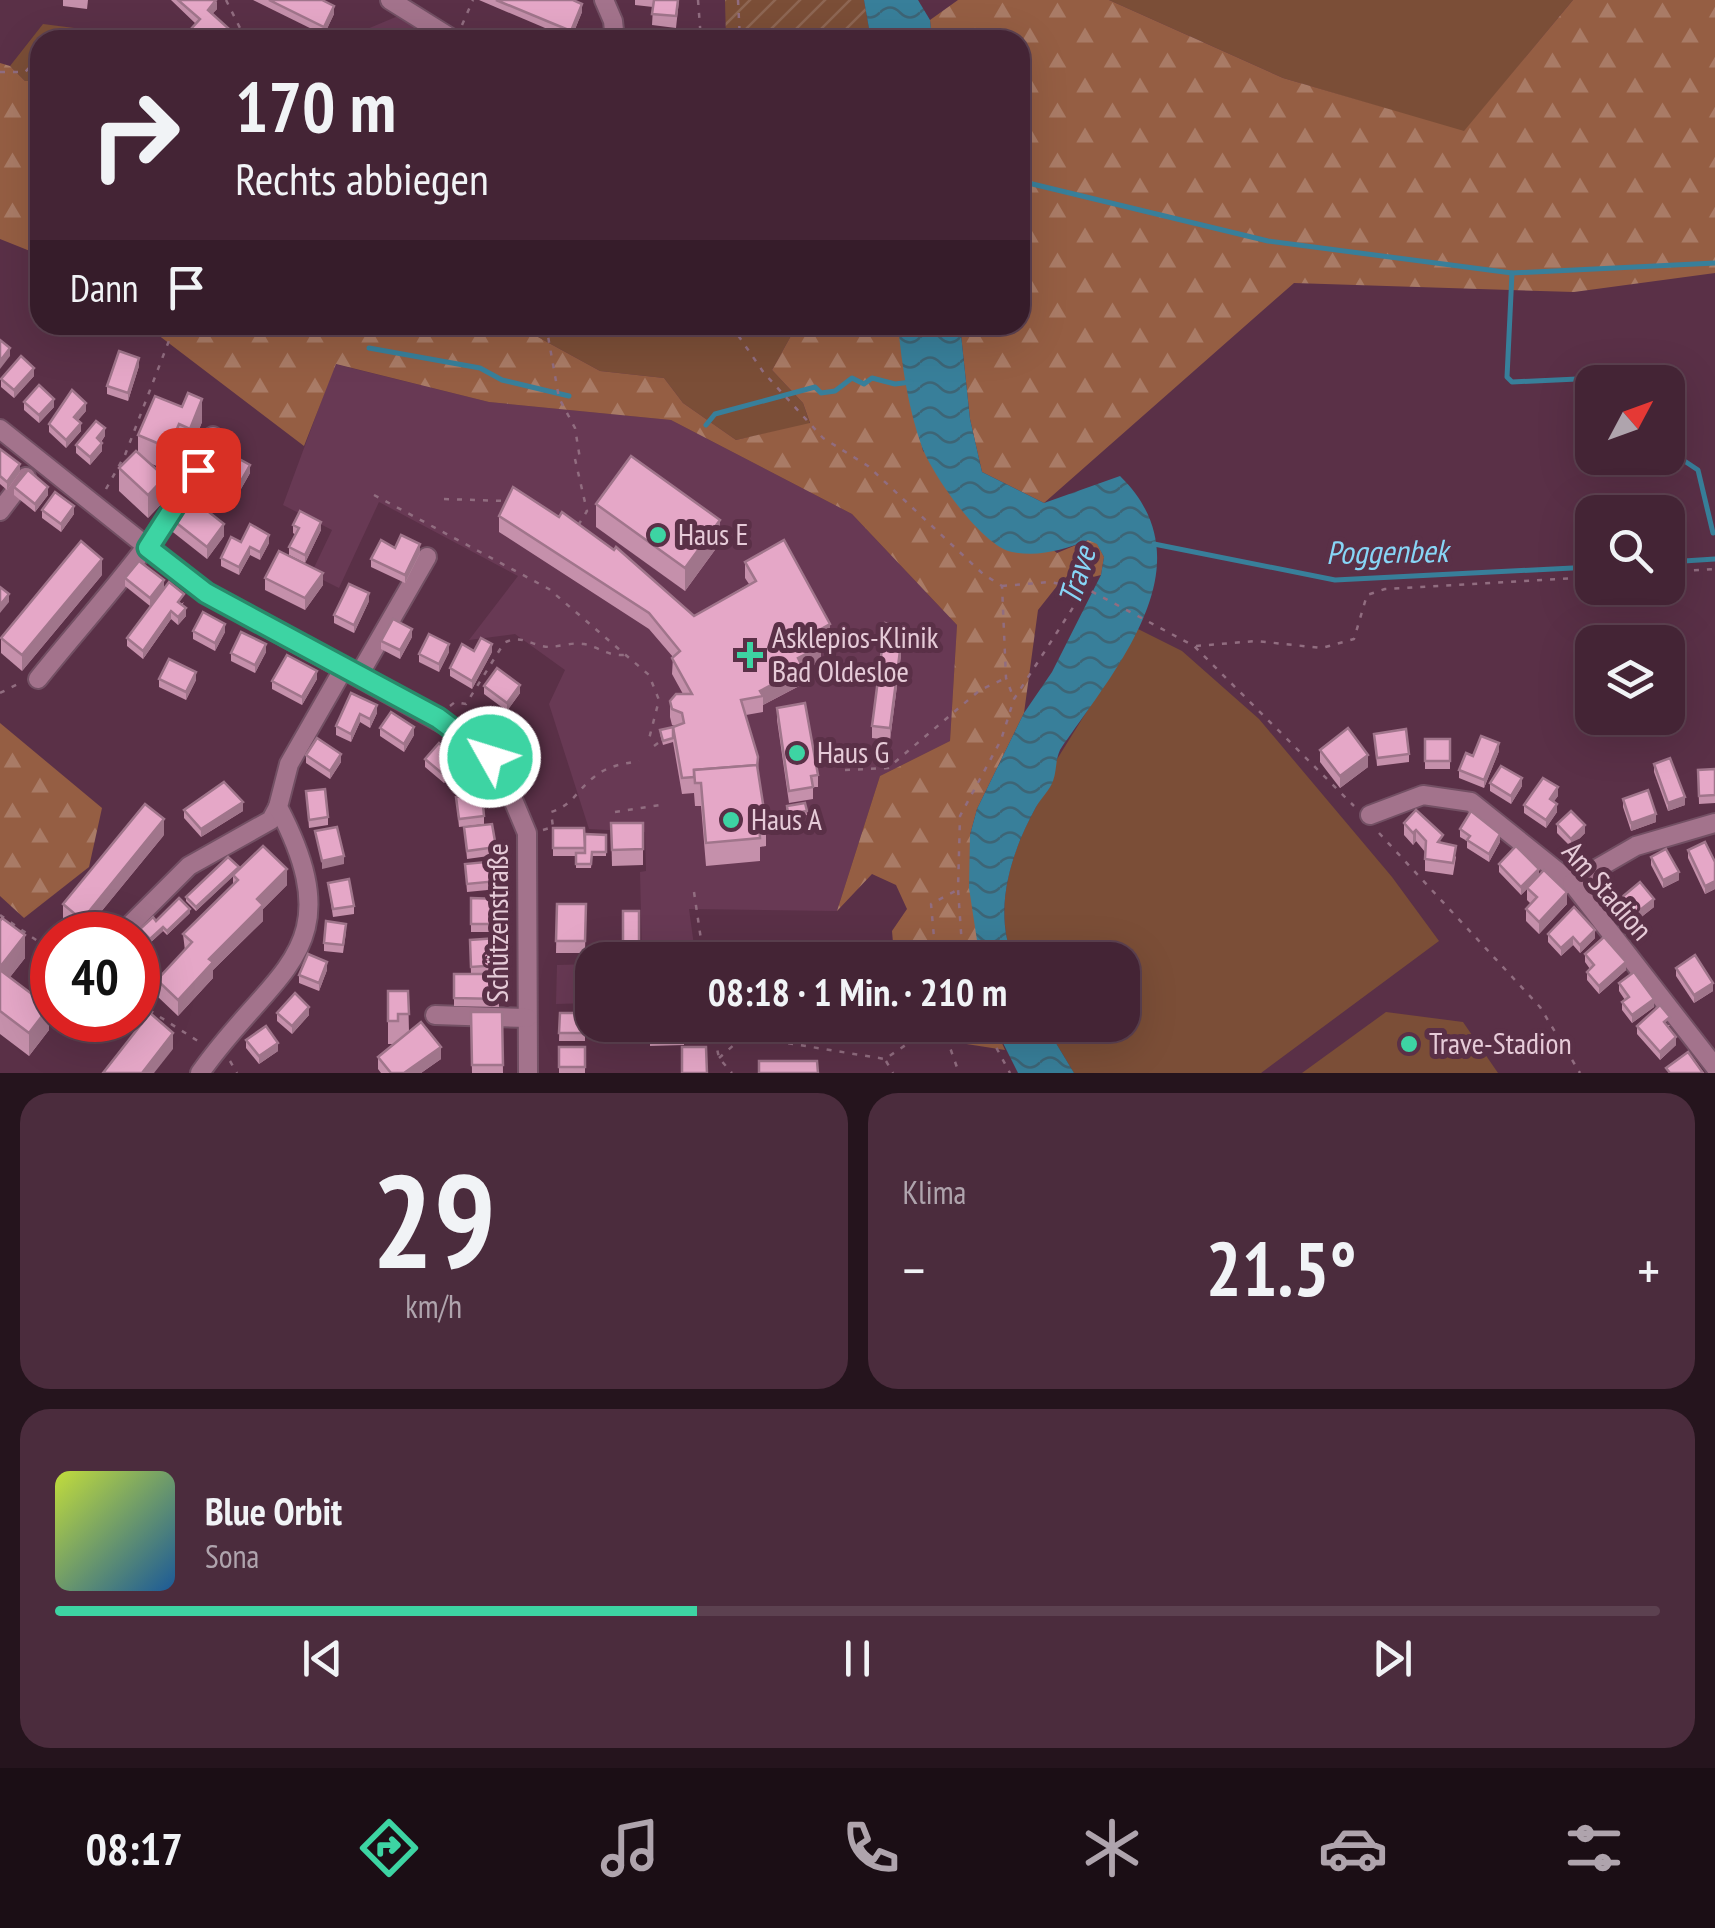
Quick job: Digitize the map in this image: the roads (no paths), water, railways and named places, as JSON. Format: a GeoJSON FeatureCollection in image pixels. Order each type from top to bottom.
{"type":"FeatureCollection","features":[{"type":"Feature","properties":{"kind":"street"},"geometry":{"type":"LineString","coordinates":[[390,0],[452,30]]}},
{"type":"Feature","properties":{"kind":"street"},"geometry":{"type":"LineString","coordinates":[[604,0],[613,30]]}},
{"type":"Feature","properties":{"kind":"street"},"geometry":{"type":"LineString","coordinates":[[38,679],[148,548],[198,470],[213,436]]}},
{"type":"Feature","properties":{"kind":"street","name":"Schützenstraße"},"geometry":{"type":"LineString","coordinates":[[4,439],[38,461],[206,593],[438,718],[471,739],[504,778],[527,833],[528,1073]]}},
{"type":"Feature","properties":{"kind":"street"},"geometry":{"type":"LineString","coordinates":[[0,511],[38,461]]}},
{"type":"Feature","properties":{"kind":"street"},"geometry":{"type":"LineString","coordinates":[[143,912],[189,866],[271,820],[288,764],[426,557]]}},
{"type":"Feature","properties":{"kind":"street","name":"Am Stadion"},"geometry":{"type":"LineString","coordinates":[[1370,816],[1423,795],[1471,802],[1572,883],[1715,1067]]}},
{"type":"Feature","properties":{"kind":"street"},"geometry":{"type":"LineString","coordinates":[[200,1073],[298,956],[308,928],[308,896],[292,835],[278,807]]}},
{"type":"Feature","properties":{"kind":"street"},"geometry":{"type":"LineString","coordinates":[[1572,883],[1636,846],[1715,824]]}},
{"type":"Feature","properties":{"kind":"street"},"geometry":{"type":"LineString","coordinates":[[435,1015],[527,1018]]}},
{"type":"Feature","properties":{"kind":"water"},"geometry":{"type":"Polygon","coordinates":[[[864,0],[918,0],[930,20],[931,30],[869,30],[864,0]]]}},
{"type":"Feature","properties":{"kind":"water"},"geometry":{"type":"Polygon","coordinates":[[[899,335],[961,335],[970,419],[982,472],[1044,503],[1120,476],[1146,510],[1156,545],[1155,580],[1144,616],[1127,651],[1060,750],[1052,784],[1019,843],[1007,882],[1008,942],[977,942],[969,888],[970,835],[977,809],[1024,713],[1052,672],[1101,575],[1104,557],[1097,544],[1088,540],[1032,554],[1000,547],[973,524],[936,475],[913,417],[899,335]]]}},
{"type":"Feature","properties":{"kind":"water"},"geometry":{"type":"Polygon","coordinates":[[[1002,1042],[1055,1042],[1074,1073],[1018,1073],[1002,1042]]]}},
{"type":"Feature","properties":{"kind":"waterway"},"geometry":{"type":"LineString","coordinates":[[1030,183],[1268,241],[1512,273],[1715,263]]}},
{"type":"Feature","properties":{"kind":"waterway"},"geometry":{"type":"LineString","coordinates":[[1512,273],[1507,377],[1512,382],[1575,379]]}},
{"type":"Feature","properties":{"kind":"waterway"},"geometry":{"type":"LineString","coordinates":[[369,348],[480,368],[502,380],[569,396]]}},
{"type":"Feature","properties":{"kind":"waterway"},"geometry":{"type":"LineString","coordinates":[[706,425],[715,414],[815,387],[821,393],[835,391],[852,378],[864,384],[872,378],[895,384],[911,382]]}},
{"type":"Feature","properties":{"kind":"waterway"},"geometry":{"type":"LineString","coordinates":[[1685,461],[1698,470],[1713,533]]}},
{"type":"Feature","properties":{"kind":"waterway","name":"Poggenbek"},"geometry":{"type":"LineString","coordinates":[[1154,544],[1335,580],[1575,568]]}},
{"type":"Feature","properties":{"kind":"waterway","name":"Poggenbek"},"geometry":{"type":"LineString","coordinates":[[1685,561],[1715,559]]}},
{"type":"Feature","properties":{"kind":"place","name":"Haus E"},"geometry":{"type":"Point","coordinates":[658,535]}},
{"type":"Feature","properties":{"kind":"place","name":"Asklepios-Klinik Bad Oldesloe"},"geometry":{"type":"Point","coordinates":[750,655]}},
{"type":"Feature","properties":{"kind":"place","name":"Haus G"},"geometry":{"type":"Point","coordinates":[797,753]}},
{"type":"Feature","properties":{"kind":"place","name":"Haus A"},"geometry":{"type":"Point","coordinates":[731,820]}},
{"type":"Feature","properties":{"kind":"place","name":"Trave-Stadion"},"geometry":{"type":"Point","coordinates":[1409,1044]}},
{"type":"Feature","properties":{"kind":"water label","name":"Trave"},"geometry":{"type":"Point","coordinates":[1077,576]}}]}
